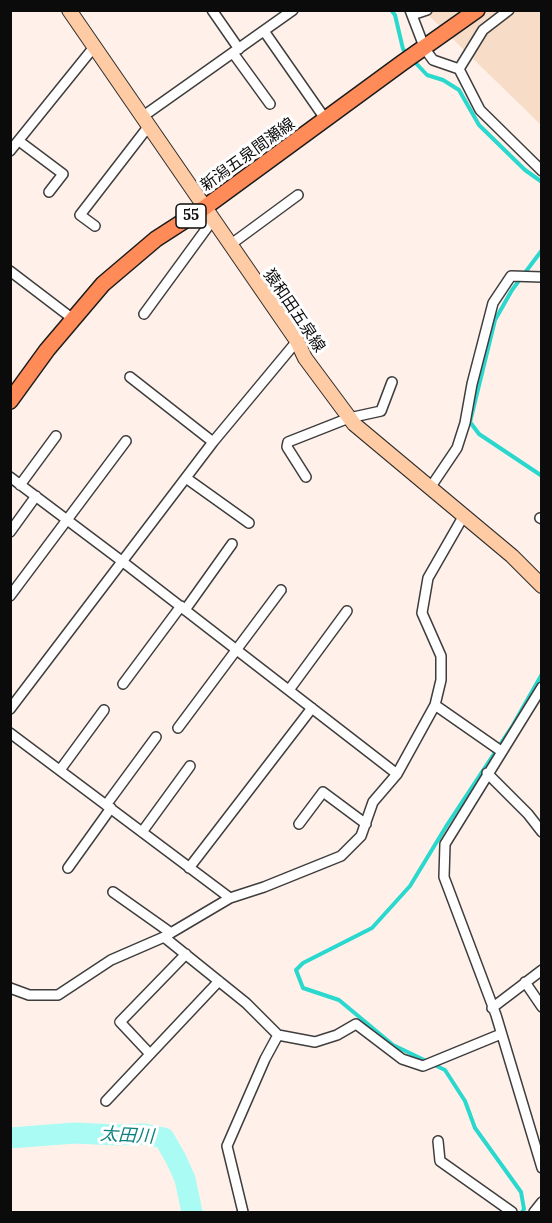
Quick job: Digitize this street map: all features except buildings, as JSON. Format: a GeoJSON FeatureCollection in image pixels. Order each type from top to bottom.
{"type":"FeatureCollection","features":[{"type":"Feature","properties":{"kind":"main road","name":"猿和田五泉線"},"geometry":{"type":"LineString","coordinates":[[69,10],[349,418],[383,451],[512,556],[542,586]]}},
{"type":"Feature","properties":{"kind":"main road","name":"新潟五泉間瀬線"},"geometry":{"type":"LineString","coordinates":[[11,400],[47,350],[104,284],[156,238],[208,214],[326,120],[477,10]]}},
{"type":"Feature","properties":{"kind":"street"},"geometry":{"type":"LineString","coordinates":[[212,10],[270,104]]}},
{"type":"Feature","properties":{"kind":"street"},"geometry":{"type":"LineString","coordinates":[[95,225],[80,215],[145,122],[293,10]]}},
{"type":"Feature","properties":{"kind":"street"},"geometry":{"type":"LineString","coordinates":[[427,10],[411,13],[425,49],[432,60],[459,69],[480,110],[542,171]]}},
{"type":"Feature","properties":{"kind":"street"},"geometry":{"type":"LineString","coordinates":[[459,69],[483,30],[509,10]]}},
{"type":"Feature","properties":{"kind":"street"},"geometry":{"type":"LineString","coordinates":[[264,31],[326,120]]}},
{"type":"Feature","properties":{"kind":"street"},"geometry":{"type":"LineString","coordinates":[[10,151],[94,47]]}},
{"type":"Feature","properties":{"kind":"street"},"geometry":{"type":"LineString","coordinates":[[19,141],[63,174],[50,192]]}},
{"type":"Feature","properties":{"kind":"street"},"geometry":{"type":"LineString","coordinates":[[230,245],[298,195]]}},
{"type":"Feature","properties":{"kind":"street"},"geometry":{"type":"LineString","coordinates":[[144,314],[208,214]]}},
{"type":"Feature","properties":{"kind":"street"},"geometry":{"type":"LineString","coordinates":[[11,273],[73,319]]}},
{"type":"Feature","properties":{"kind":"street"},"geometry":{"type":"LineString","coordinates":[[430,488],[457,448],[493,303],[511,276],[542,277]]}},
{"type":"Feature","properties":{"kind":"street"},"geometry":{"type":"LineString","coordinates":[[10,709],[213,442],[297,341]]}},
{"type":"Feature","properties":{"kind":"street"},"geometry":{"type":"LineString","coordinates":[[130,377],[213,442]]}},
{"type":"Feature","properties":{"kind":"street"},"geometry":{"type":"LineString","coordinates":[[306,477],[287,447],[288,441],[349,418],[381,411],[392,382]]}},
{"type":"Feature","properties":{"kind":"street"},"geometry":{"type":"LineString","coordinates":[[20,484],[56,436]]}},
{"type":"Feature","properties":{"kind":"street"},"geometry":{"type":"LineString","coordinates":[[10,596],[126,441]]}},
{"type":"Feature","properties":{"kind":"street"},"geometry":{"type":"LineString","coordinates":[[10,477],[397,774]]}},
{"type":"Feature","properties":{"kind":"street"},"geometry":{"type":"LineString","coordinates":[[186,478],[249,524]]}},
{"type":"Feature","properties":{"kind":"street"},"geometry":{"type":"LineString","coordinates":[[10,532],[36,496]]}},
{"type":"Feature","properties":{"kind":"street"},"geometry":{"type":"LineString","coordinates":[[10,988],[29,995],[58,995],[111,960],[168,935],[230,898],[341,856],[361,836],[373,802],[397,774],[435,705],[441,680],[441,656],[422,613],[428,578],[463,517]]}},
{"type":"Feature","properties":{"kind":"street"},"geometry":{"type":"LineString","coordinates":[[123,684],[232,544]]}},
{"type":"Feature","properties":{"kind":"street"},"geometry":{"type":"LineString","coordinates":[[178,728],[281,590]]}},
{"type":"Feature","properties":{"kind":"street"},"geometry":{"type":"LineString","coordinates":[[289,690],[347,611]]}},
{"type":"Feature","properties":{"kind":"street"},"geometry":{"type":"LineString","coordinates":[[542,687],[445,844],[444,877],[501,1034],[542,1168]]}},
{"type":"Feature","properties":{"kind":"street"},"geometry":{"type":"LineString","coordinates":[[435,705],[501,751]]}},
{"type":"Feature","properties":{"kind":"street"},"geometry":{"type":"LineString","coordinates":[[189,868],[312,708]]}},
{"type":"Feature","properties":{"kind":"street"},"geometry":{"type":"LineString","coordinates":[[60,770],[104,710]]}},
{"type":"Feature","properties":{"kind":"street"},"geometry":{"type":"LineString","coordinates":[[10,733],[230,898]]}},
{"type":"Feature","properties":{"kind":"street"},"geometry":{"type":"LineString","coordinates":[[68,868],[156,737]]}},
{"type":"Feature","properties":{"kind":"street"},"geometry":{"type":"LineString","coordinates":[[142,832],[190,766]]}},
{"type":"Feature","properties":{"kind":"street"},"geometry":{"type":"LineString","coordinates":[[487,773],[528,814],[542,832]]}},
{"type":"Feature","properties":{"kind":"street"},"geometry":{"type":"LineString","coordinates":[[299,824],[323,792],[366,824]]}},
{"type":"Feature","properties":{"kind":"street"},"geometry":{"type":"LineString","coordinates":[[113,892],[168,935],[186,954],[246,1003],[278,1035],[315,1042],[337,1035],[356,1024],[402,1059],[423,1066],[501,1034]]}},
{"type":"Feature","properties":{"kind":"street"},"geometry":{"type":"LineString","coordinates":[[150,1054],[120,1022],[186,954]]}},
{"type":"Feature","properties":{"kind":"street"},"geometry":{"type":"LineString","coordinates":[[492,1008],[542,970]]}},
{"type":"Feature","properties":{"kind":"street"},"geometry":{"type":"LineString","coordinates":[[106,1101],[219,981]]}},
{"type":"Feature","properties":{"kind":"street"},"geometry":{"type":"LineString","coordinates":[[525,982],[542,1006]]}},
{"type":"Feature","properties":{"kind":"street"},"geometry":{"type":"LineString","coordinates":[[243,1212],[227,1146],[278,1035]]}},
{"type":"Feature","properties":{"kind":"street"},"geometry":{"type":"LineString","coordinates":[[438,1142],[440,1161],[512,1212]]}},
{"type":"Feature","properties":{"kind":"street"},"geometry":{"type":"LineString","coordinates":[[534,1212],[542,1202]]}},
{"type":"Feature","properties":{"kind":"shaded area"},"geometry":{"type":"Polygon","coordinates":[[[424,11],[541,11],[541,125],[424,11]]]}},
{"type":"Feature","properties":{"kind":"waterway"},"geometry":{"type":"LineString","coordinates":[[391,10],[395,15],[403,49],[407,54]]}},
{"type":"Feature","properties":{"kind":"waterway"},"geometry":{"type":"LineString","coordinates":[[412,59],[427,75],[443,80],[459,90],[479,125],[525,170],[542,182]]}},
{"type":"Feature","properties":{"kind":"waterway"},"geometry":{"type":"LineString","coordinates":[[542,250],[512,290],[495,320],[470,422],[479,434],[542,476]]}},
{"type":"Feature","properties":{"kind":"waterway"},"geometry":{"type":"LineString","coordinates":[[522,1212],[524,1209],[521,1192],[475,1128],[465,1101],[445,1070],[393,1045],[339,1000],[303,988],[296,970],[303,963],[372,928],[410,886],[513,725],[542,674]]}},
{"type":"Feature","properties":{"kind":"waterway","name":"太田川"},"geometry":{"type":"LineString","coordinates":[[10,1138],[75,1133],[144,1134],[164,1138],[185,1179],[192,1212]]}}]}
